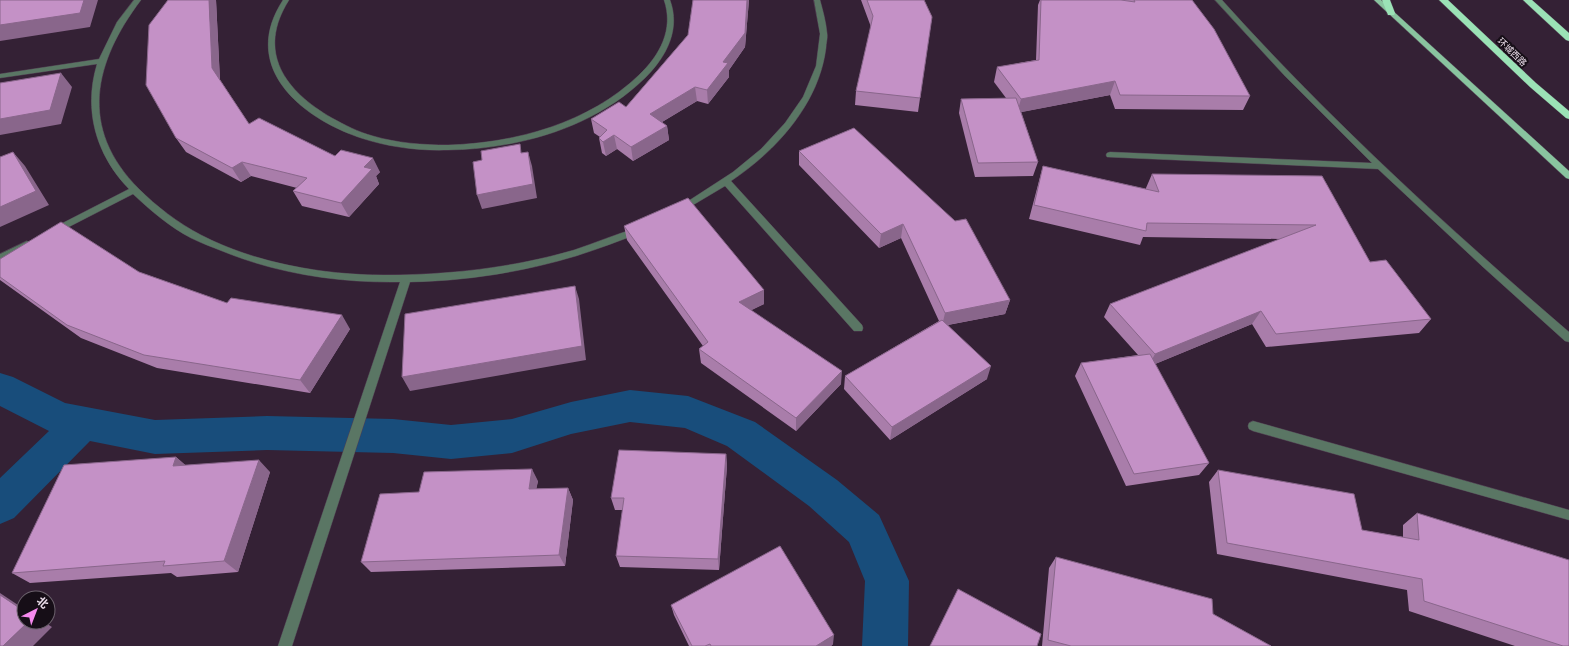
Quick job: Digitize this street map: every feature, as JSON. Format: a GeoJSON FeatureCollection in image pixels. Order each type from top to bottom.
{"type":"FeatureCollection","features":[{"type":"Feature","properties":{"kind":"highway"},"geometry":{"type":"LineString","coordinates":[[1386,0],[1392,13]]}},
{"type":"Feature","properties":{"kind":"highway","name":"环城西路"},"geometry":{"type":"LineString","coordinates":[[1443,0],[1533,85],[1569,116]]}},
{"type":"Feature","properties":{"kind":"highway"},"geometry":{"type":"LineString","coordinates":[[1527,0],[1569,38]]}},
{"type":"Feature","properties":{"kind":"main road"},"geometry":{"type":"LineString","coordinates":[[1378,0],[1569,176]]}},
{"type":"Feature","properties":{"kind":"lane"},"geometry":{"type":"LineString","coordinates":[[138,0],[112,37],[98,71],[94,107],[102,142],[122,177],[154,209],[199,239],[257,262],[328,276],[406,279],[488,272],[567,255],[648,226]]}},
{"type":"Feature","properties":{"kind":"lane"},"geometry":{"type":"LineString","coordinates":[[286,0],[274,22],[271,41],[273,61],[281,80],[296,97],[320,115],[348,130],[370,138],[412,146],[449,147],[488,144],[526,137],[548,131],[594,112],[622,96],[647,73],[659,58],[668,39],[671,21],[667,0]]}},
{"type":"Feature","properties":{"kind":"lane"},"geometry":{"type":"LineString","coordinates":[[675,212],[703,198],[754,162],[790,124],[814,85],[824,48],[823,14],[817,0]]}},
{"type":"Feature","properties":{"kind":"lane"},"geometry":{"type":"LineString","coordinates":[[1218,0],[1282,68],[1380,166],[1450,232],[1569,338]]}},
{"type":"Feature","properties":{"kind":"lane"},"geometry":{"type":"LineString","coordinates":[[0,76],[102,62]]}},
{"type":"Feature","properties":{"kind":"lane"},"geometry":{"type":"LineString","coordinates":[[1110,155],[1380,166]]}},
{"type":"Feature","properties":{"kind":"lane"},"geometry":{"type":"LineString","coordinates":[[726,181],[858,328]]}},
{"type":"Feature","properties":{"kind":"lane"},"geometry":{"type":"LineString","coordinates":[[0,258],[135,190]]}},
{"type":"Feature","properties":{"kind":"lane"},"geometry":{"type":"LineString","coordinates":[[285,646],[406,279]]}},
{"type":"Feature","properties":{"kind":"lane"},"geometry":{"type":"LineString","coordinates":[[1252,426],[1569,514]]}},
{"type":"Feature","properties":{"kind":"building"},"geometry":{"type":"Polygon","coordinates":[[[0,0],[84,0],[80,13],[0,25],[0,0]]]}},
{"type":"Feature","properties":{"kind":"building"},"geometry":{"type":"Polygon","coordinates":[[[168,0],[209,0],[212,68],[249,124],[259,118],[335,156],[341,150],[373,158],[364,167],[372,169],[341,203],[293,191],[307,178],[242,162],[232,168],[176,138],[146,85],[149,25],[168,0]]]}},
{"type":"Feature","properties":{"kind":"building"},"geometry":{"type":"Polygon","coordinates":[[[693,0],[747,0],[745,33],[723,62],[728,63],[707,90],[695,87],[650,114],[667,126],[631,147],[614,135],[603,142],[599,138],[607,130],[591,119],[619,102],[626,107],[688,35],[693,0]]]}},
{"type":"Feature","properties":{"kind":"building"},"geometry":{"type":"Polygon","coordinates":[[[867,0],[924,0],[932,17],[920,98],[856,91],[873,16],[867,0]]]}},
{"type":"Feature","properties":{"kind":"building"},"geometry":{"type":"Polygon","coordinates":[[[1041,0],[1121,0],[1135,2],[1134,0],[1192,0],[1214,29],[1250,96],[1120,95],[1115,81],[1021,99],[997,67],[1039,60],[1041,0]]]}},
{"type":"Feature","properties":{"kind":"building"},"geometry":{"type":"Polygon","coordinates":[[[61,73],[50,110],[0,119],[0,83],[61,73]]]}},
{"type":"Feature","properties":{"kind":"building"},"geometry":{"type":"Polygon","coordinates":[[[1016,98],[1038,162],[978,163],[961,99],[1016,98]]]}},
{"type":"Feature","properties":{"kind":"building"},"geometry":{"type":"Polygon","coordinates":[[[854,128],[955,221],[966,219],[1010,300],[945,313],[903,224],[881,234],[799,151],[854,128]]]}},
{"type":"Feature","properties":{"kind":"building"},"geometry":{"type":"Polygon","coordinates":[[[520,144],[521,153],[528,152],[533,184],[477,195],[473,162],[482,160],[481,151],[520,144]]]}},
{"type":"Feature","properties":{"kind":"building"},"geometry":{"type":"Polygon","coordinates":[[[13,152],[36,191],[0,207],[0,157],[13,152]]]}},
{"type":"Feature","properties":{"kind":"building"},"geometry":{"type":"Polygon","coordinates":[[[1043,166],[1159,192],[1152,174],[1322,176],[1370,262],[1386,260],[1431,319],[1276,334],[1261,311],[1155,354],[1110,304],[1316,225],[1147,223],[1146,231],[1034,205],[1043,166]]]}},
{"type":"Feature","properties":{"kind":"building"},"geometry":{"type":"Polygon","coordinates":[[[688,198],[764,290],[739,302],[842,371],[796,418],[699,349],[708,342],[624,226],[688,198]]]}},
{"type":"Feature","properties":{"kind":"building"},"geometry":{"type":"Polygon","coordinates":[[[61,222],[139,272],[227,303],[231,298],[342,315],[300,380],[144,355],[67,325],[0,277],[0,259],[61,222]]]}},
{"type":"Feature","properties":{"kind":"building"},"geometry":{"type":"Polygon","coordinates":[[[575,286],[582,346],[402,377],[405,314],[575,286]]]}},
{"type":"Feature","properties":{"kind":"building"},"geometry":{"type":"Polygon","coordinates":[[[942,320],[991,366],[892,427],[845,376],[942,320]]]}},
{"type":"Feature","properties":{"kind":"building"},"geometry":{"type":"Polygon","coordinates":[[[1150,354],[1209,463],[1134,474],[1081,363],[1150,354]]]}},
{"type":"Feature","properties":{"kind":"building"},"geometry":{"type":"Polygon","coordinates":[[[619,450],[726,454],[718,559],[616,556],[624,498],[611,498],[619,450]]]}},
{"type":"Feature","properties":{"kind":"building"},"geometry":{"type":"Polygon","coordinates":[[[176,457],[173,466],[259,460],[224,561],[163,566],[165,561],[12,573],[64,465],[176,457]]]}},
{"type":"Feature","properties":{"kind":"building"},"geometry":{"type":"Polygon","coordinates":[[[532,469],[529,489],[568,488],[559,555],[361,562],[380,494],[419,492],[424,472],[532,469]]]}},
{"type":"Feature","properties":{"kind":"building"},"geometry":{"type":"Polygon","coordinates":[[[1218,470],[1354,494],[1362,530],[1419,540],[1417,513],[1569,560],[1569,646],[1563,646],[1424,601],[1422,579],[1227,543],[1218,470]]]}},
{"type":"Feature","properties":{"kind":"building"},"geometry":{"type":"Polygon","coordinates":[[[780,546],[834,635],[816,646],[711,646],[710,644],[705,646],[692,646],[671,605],[780,546]]]}},
{"type":"Feature","properties":{"kind":"building"},"geometry":{"type":"Polygon","coordinates":[[[1056,557],[1212,599],[1213,614],[1271,646],[1071,646],[1048,640],[1056,557]]]}},
{"type":"Feature","properties":{"kind":"building"},"geometry":{"type":"Polygon","coordinates":[[[958,589],[1041,634],[1037,646],[930,646],[958,589]]]}},
{"type":"Feature","properties":{"kind":"building"},"geometry":{"type":"Polygon","coordinates":[[[0,595],[16,606],[16,630],[20,630],[3,646],[0,646],[0,595]]]}},
{"type":"Feature","properties":{"kind":"waterway"},"geometry":{"type":"LineString","coordinates":[[0,388],[58,418],[155,437],[267,433],[393,436],[451,442],[512,436],[571,418],[630,406],[688,412],[741,434],[823,493],[864,529],[887,581],[885,646]]}},
{"type":"Feature","properties":{"kind":"waterway"},"geometry":{"type":"LineString","coordinates":[[0,505],[83,423]]}}]}
